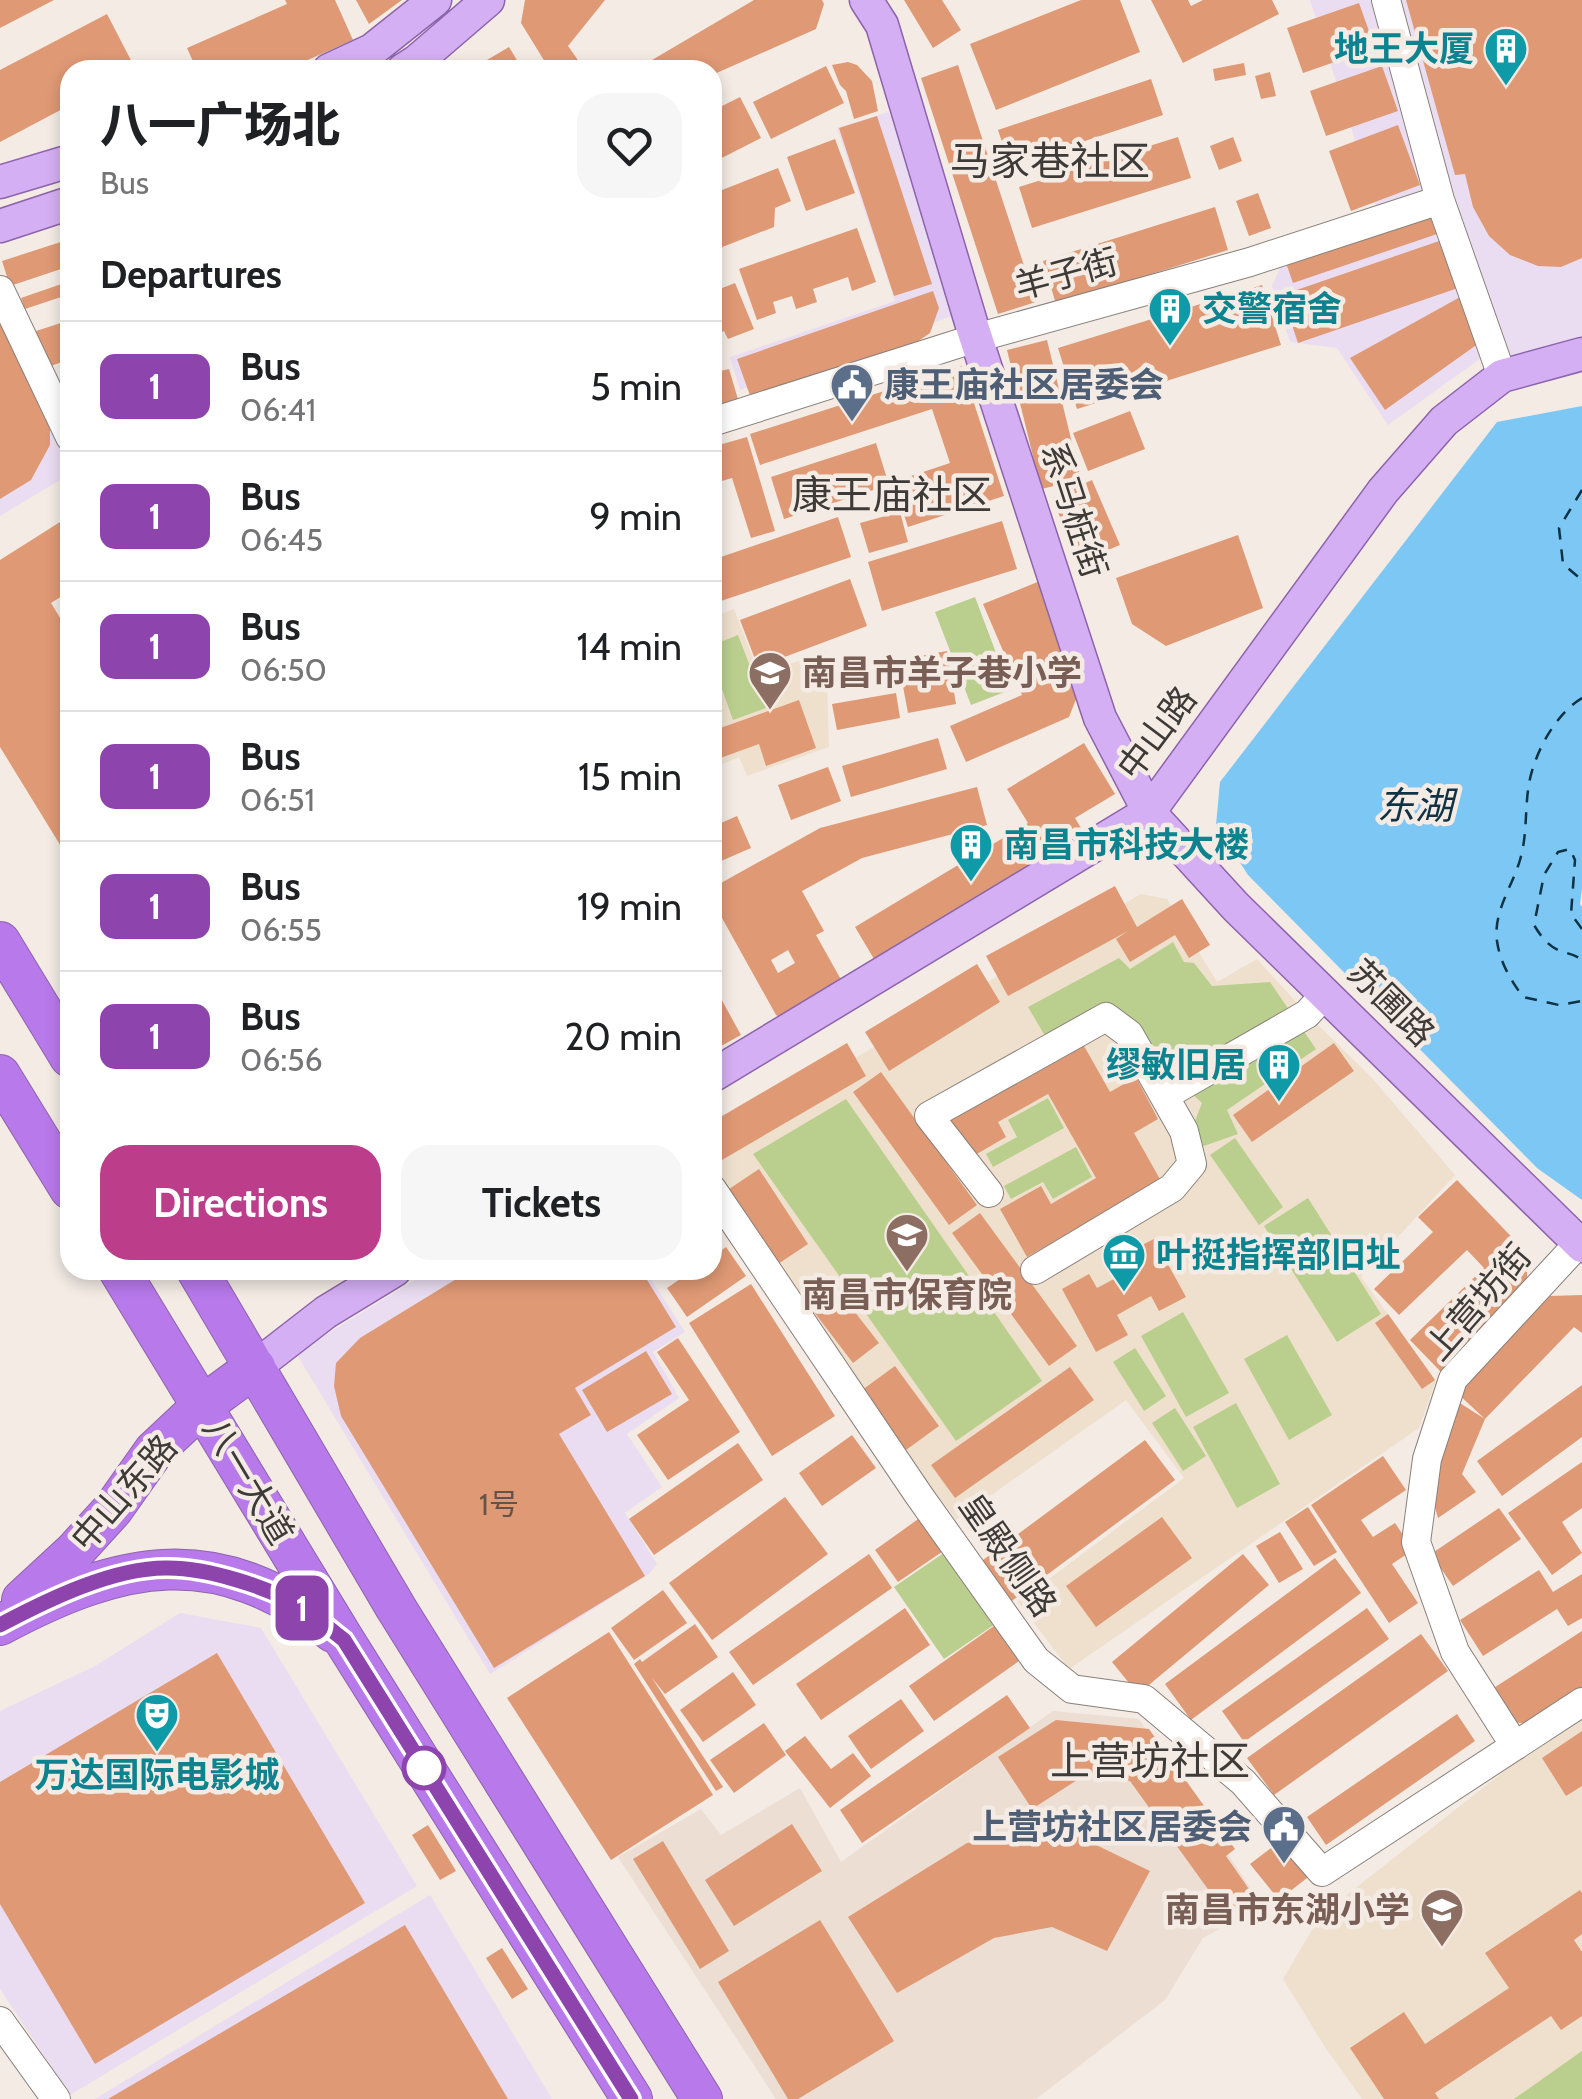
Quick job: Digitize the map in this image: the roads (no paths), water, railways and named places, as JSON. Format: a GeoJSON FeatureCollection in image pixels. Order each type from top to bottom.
{"type":"FeatureCollection","features":[{"type":"Feature","properties":{"kind":"highway"},"geometry":{"type":"LineString","coordinates":[[0,942],[60,1041]]}},
{"type":"Feature","properties":{"kind":"highway"},"geometry":{"type":"LineString","coordinates":[[0,1075],[60,1173]]}},
{"type":"Feature","properties":{"kind":"highway","name":"八一大道"},"geometry":{"type":"LineString","coordinates":[[125,1280],[344,1640],[632,2099]]}},
{"type":"Feature","properties":{"kind":"highway","name":"八一大道"},"geometry":{"type":"LineString","coordinates":[[203,1280],[396,1608],[702,2099]]}},
{"type":"Feature","properties":{"kind":"highway","name":"中山东路"},"geometry":{"type":"LineString","coordinates":[[0,1622],[112,1510],[154,1451],[202,1406],[255,1367]]}},
{"type":"Feature","properties":{"kind":"highway","name":"中山东路"},"geometry":{"type":"LineString","coordinates":[[0,1622],[75,1589],[129,1573],[166,1568],[214,1573],[262,1587],[305,1610],[344,1640]]}},
{"type":"Feature","properties":{"kind":"main road"},"geometry":{"type":"LineString","coordinates":[[350,60],[372,50],[434,0]]}},
{"type":"Feature","properties":{"kind":"main road"},"geometry":{"type":"LineString","coordinates":[[418,60],[488,0]]}},
{"type":"Feature","properties":{"kind":"main road","name":"系马桩街"},"geometry":{"type":"LineString","coordinates":[[866,0],[882,25],[976,338],[1100,718],[1149,812]]}},
{"type":"Feature","properties":{"kind":"main road"},"geometry":{"type":"LineString","coordinates":[[0,182],[60,165]]}},
{"type":"Feature","properties":{"kind":"main road"},"geometry":{"type":"LineString","coordinates":[[0,226],[60,206]]}},
{"type":"Feature","properties":{"kind":"main road","name":"中山路"},"geometry":{"type":"LineString","coordinates":[[722,1070],[1149,812],[1383,491],[1444,421],[1502,376],[1582,354]]}},
{"type":"Feature","properties":{"kind":"main road","name":"苏圃路"},"geometry":{"type":"LineString","coordinates":[[1149,812],[1236,906],[1580,1245]]}},
{"type":"Feature","properties":{"kind":"main road","name":"中山东路"},"geometry":{"type":"LineString","coordinates":[[255,1367],[297,1332],[379,1280]]}},
{"type":"Feature","properties":{"kind":"street"},"geometry":{"type":"LineString","coordinates":[[1386,0],[1440,200],[1502,376]]}},
{"type":"Feature","properties":{"kind":"street","name":"羊子街"},"geometry":{"type":"LineString","coordinates":[[722,419],[976,338],[1250,262],[1440,200]]}},
{"type":"Feature","properties":{"kind":"street"},"geometry":{"type":"LineString","coordinates":[[0,290],[60,416]]}},
{"type":"Feature","properties":{"kind":"street"},"geometry":{"type":"LineString","coordinates":[[1164,1096],[1307,1014],[1326,994]]}},
{"type":"Feature","properties":{"kind":"street"},"geometry":{"type":"LineString","coordinates":[[989,1193],[929,1116],[1106,1016],[1128,1034],[1184,1130],[1192,1164],[1172,1188],[1036,1270]]}},
{"type":"Feature","properties":{"kind":"street","name":"皇殿侧路"},"geometry":{"type":"LineString","coordinates":[[722,1203],[918,1494],[1036,1660],[1072,1689],[1144,1699],[1244,1782],[1322,1872],[1515,1746]]}},
{"type":"Feature","properties":{"kind":"street","name":"上营坊街"},"geometry":{"type":"LineString","coordinates":[[1515,1746],[1456,1652],[1416,1542],[1426,1459],[1454,1379],[1580,1245]]}},
{"type":"Feature","properties":{"kind":"street"},"geometry":{"type":"LineString","coordinates":[[1515,1746],[1582,1702]]}},
{"type":"Feature","properties":{"kind":"street"},"geometry":{"type":"LineString","coordinates":[[0,2020],[56,2099]]}},
{"type":"Feature","properties":{"kind":"water","name":"东湖"},"geometry":{"type":"Polygon","coordinates":[[[1582,406],[1582,1200],[1537,1168],[1248,875],[1216,825],[1220,782],[1497,422],[1582,406]]]}},
{"type":"Feature","properties":{"kind":"place","name":"地王大厦"},"geometry":{"type":"Point","coordinates":[1506,87]}},
{"type":"Feature","properties":{"kind":"place","name":"交警宿舍"},"geometry":{"type":"Point","coordinates":[1170,347]}},
{"type":"Feature","properties":{"kind":"place","name":"康王庙社区居委会"},"geometry":{"type":"Point","coordinates":[852,423]}},
{"type":"Feature","properties":{"kind":"place","name":"南昌市羊子巷小学"},"geometry":{"type":"Point","coordinates":[770,711]}},
{"type":"Feature","properties":{"kind":"place","name":"南昌市科技大楼"},"geometry":{"type":"Point","coordinates":[971,883]}},
{"type":"Feature","properties":{"kind":"place","name":"缪敏旧居"},"geometry":{"type":"Point","coordinates":[1279,1103]}},
{"type":"Feature","properties":{"kind":"place","name":"南昌市保育院"},"geometry":{"type":"Point","coordinates":[907,1273]}},
{"type":"Feature","properties":{"kind":"place","name":"叶挺指挥部旧址"},"geometry":{"type":"Point","coordinates":[1124,1293]}},
{"type":"Feature","properties":{"kind":"place","name":"万达国际电影城"},"geometry":{"type":"Point","coordinates":[157,1753]}},
{"type":"Feature","properties":{"kind":"place","name":"上营坊社区居委会"},"geometry":{"type":"Point","coordinates":[1284,1865]}},
{"type":"Feature","properties":{"kind":"place","name":"南昌市东湖小学"},"geometry":{"type":"Point","coordinates":[1442,1948]}},
{"type":"Feature","properties":{"kind":"district","name":"马家巷社区"},"geometry":{"type":"Point","coordinates":[1050,161]}},
{"type":"Feature","properties":{"kind":"district","name":"康王庙社区"},"geometry":{"type":"Point","coordinates":[892,495]}},
{"type":"Feature","properties":{"kind":"district","name":"上营坊社区"},"geometry":{"type":"Point","coordinates":[1150,1761]}}]}
